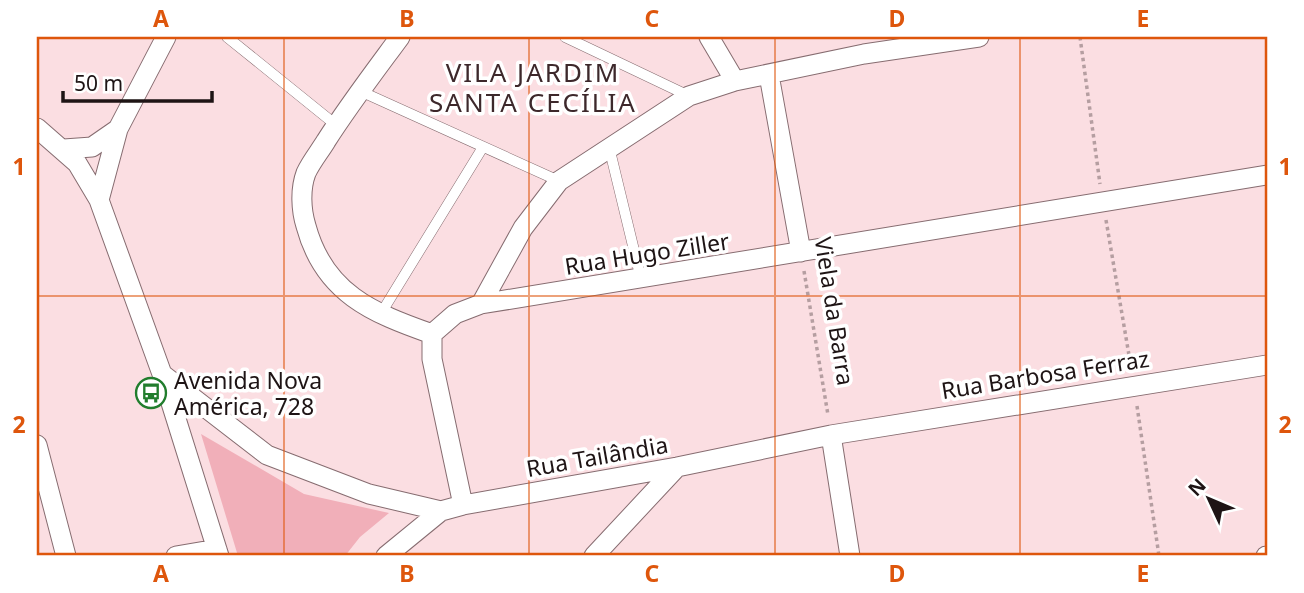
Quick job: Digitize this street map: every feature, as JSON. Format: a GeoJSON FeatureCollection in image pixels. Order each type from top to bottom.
{"type":"FeatureCollection","features":[{"type":"Feature","properties":{"kind":"street"},"geometry":{"type":"LineString","coordinates":[[99,200],[118,129],[166,37]]}},
{"type":"Feature","properties":{"kind":"street"},"geometry":{"type":"LineString","coordinates":[[400,37],[336,125],[306,173],[302,195],[304,220],[312,247],[328,273],[349,295],[380,315],[432,334],[432,359],[463,505]]}},
{"type":"Feature","properties":{"kind":"street"},"geometry":{"type":"LineString","coordinates":[[709,37],[735,81]]}},
{"type":"Feature","properties":{"kind":"street"},"geometry":{"type":"LineString","coordinates":[[864,54],[877,37]]}},
{"type":"Feature","properties":{"kind":"street"},"geometry":{"type":"LineString","coordinates":[[481,304],[517,237],[559,181],[610,151],[689,96],[735,81],[864,54],[979,37]]}},
{"type":"Feature","properties":{"kind":"street","name":"Viela da Barra"},"geometry":{"type":"LineString","coordinates":[[769,75],[801,252]]}},
{"type":"Feature","properties":{"kind":"street"},"geometry":{"type":"LineString","coordinates":[[64,149],[92,147],[118,129]]}},
{"type":"Feature","properties":{"kind":"street"},"geometry":{"type":"LineString","coordinates":[[40,133],[64,149],[77,163],[99,200],[174,408],[218,553],[176,556]]}},
{"type":"Feature","properties":{"kind":"street","name":"Rua Hugo Ziller"},"geometry":{"type":"LineString","coordinates":[[432,334],[455,314],[481,304],[1267,175]]}},
{"type":"Feature","properties":{"kind":"street","name":"Rua Barbosa Ferraz"},"geometry":{"type":"LineString","coordinates":[[831,435],[1134,384],[1267,365]]}},
{"type":"Feature","properties":{"kind":"street"},"geometry":{"type":"LineString","coordinates":[[162,374],[267,455],[369,494],[441,511]]}},
{"type":"Feature","properties":{"kind":"street"},"geometry":{"type":"LineString","coordinates":[[174,408],[191,409],[217,417]]}},
{"type":"Feature","properties":{"kind":"street"},"geometry":{"type":"LineString","coordinates":[[831,435],[850,556]]}},
{"type":"Feature","properties":{"kind":"street","name":"Rua Tailândia"},"geometry":{"type":"LineString","coordinates":[[386,556],[441,511],[463,505],[677,467],[831,435]]}},
{"type":"Feature","properties":{"kind":"street"},"geometry":{"type":"LineString","coordinates":[[37,445],[66,556]]}},
{"type":"Feature","properties":{"kind":"street"},"geometry":{"type":"LineString","coordinates":[[594,556],[677,467]]}},
{"type":"Feature","properties":{"kind":"street"},"geometry":{"type":"LineString","coordinates":[[622,477],[628,496],[629,517]]}},
{"type":"Feature","properties":{"kind":"lane"},"geometry":{"type":"LineString","coordinates":[[227,37],[336,125]]}},
{"type":"Feature","properties":{"kind":"lane"},"geometry":{"type":"LineString","coordinates":[[565,37],[689,96]]}},
{"type":"Feature","properties":{"kind":"lane"},"geometry":{"type":"LineString","coordinates":[[360,91],[559,181]]}},
{"type":"Feature","properties":{"kind":"lane"},"geometry":{"type":"LineString","coordinates":[[380,315],[483,147]]}},
{"type":"Feature","properties":{"kind":"lane"},"geometry":{"type":"LineString","coordinates":[[610,151],[641,279]]}},
{"type":"Feature","properties":{"kind":"path"},"geometry":{"type":"LineString","coordinates":[[1080,37],[1103,203],[1134,384],[1159,556]]}},
{"type":"Feature","properties":{"kind":"path","name":"Viela da Barra"},"geometry":{"type":"LineString","coordinates":[[801,252],[831,435]]}},
{"type":"Feature","properties":{"kind":"shaded area"},"geometry":{"type":"Polygon","coordinates":[[[201,434],[304,494],[389,513],[360,537],[345,556],[238,556],[201,434]]]}},
{"type":"Feature","properties":{"kind":"place","name":"Avenida Nova América, 728"},"geometry":{"type":"Point","coordinates":[151,393]}},
{"type":"Feature","properties":{"kind":"district","name":"VILA JARDIM SANTA CECÍLIA"},"geometry":{"type":"Point","coordinates":[533,87]}}]}
